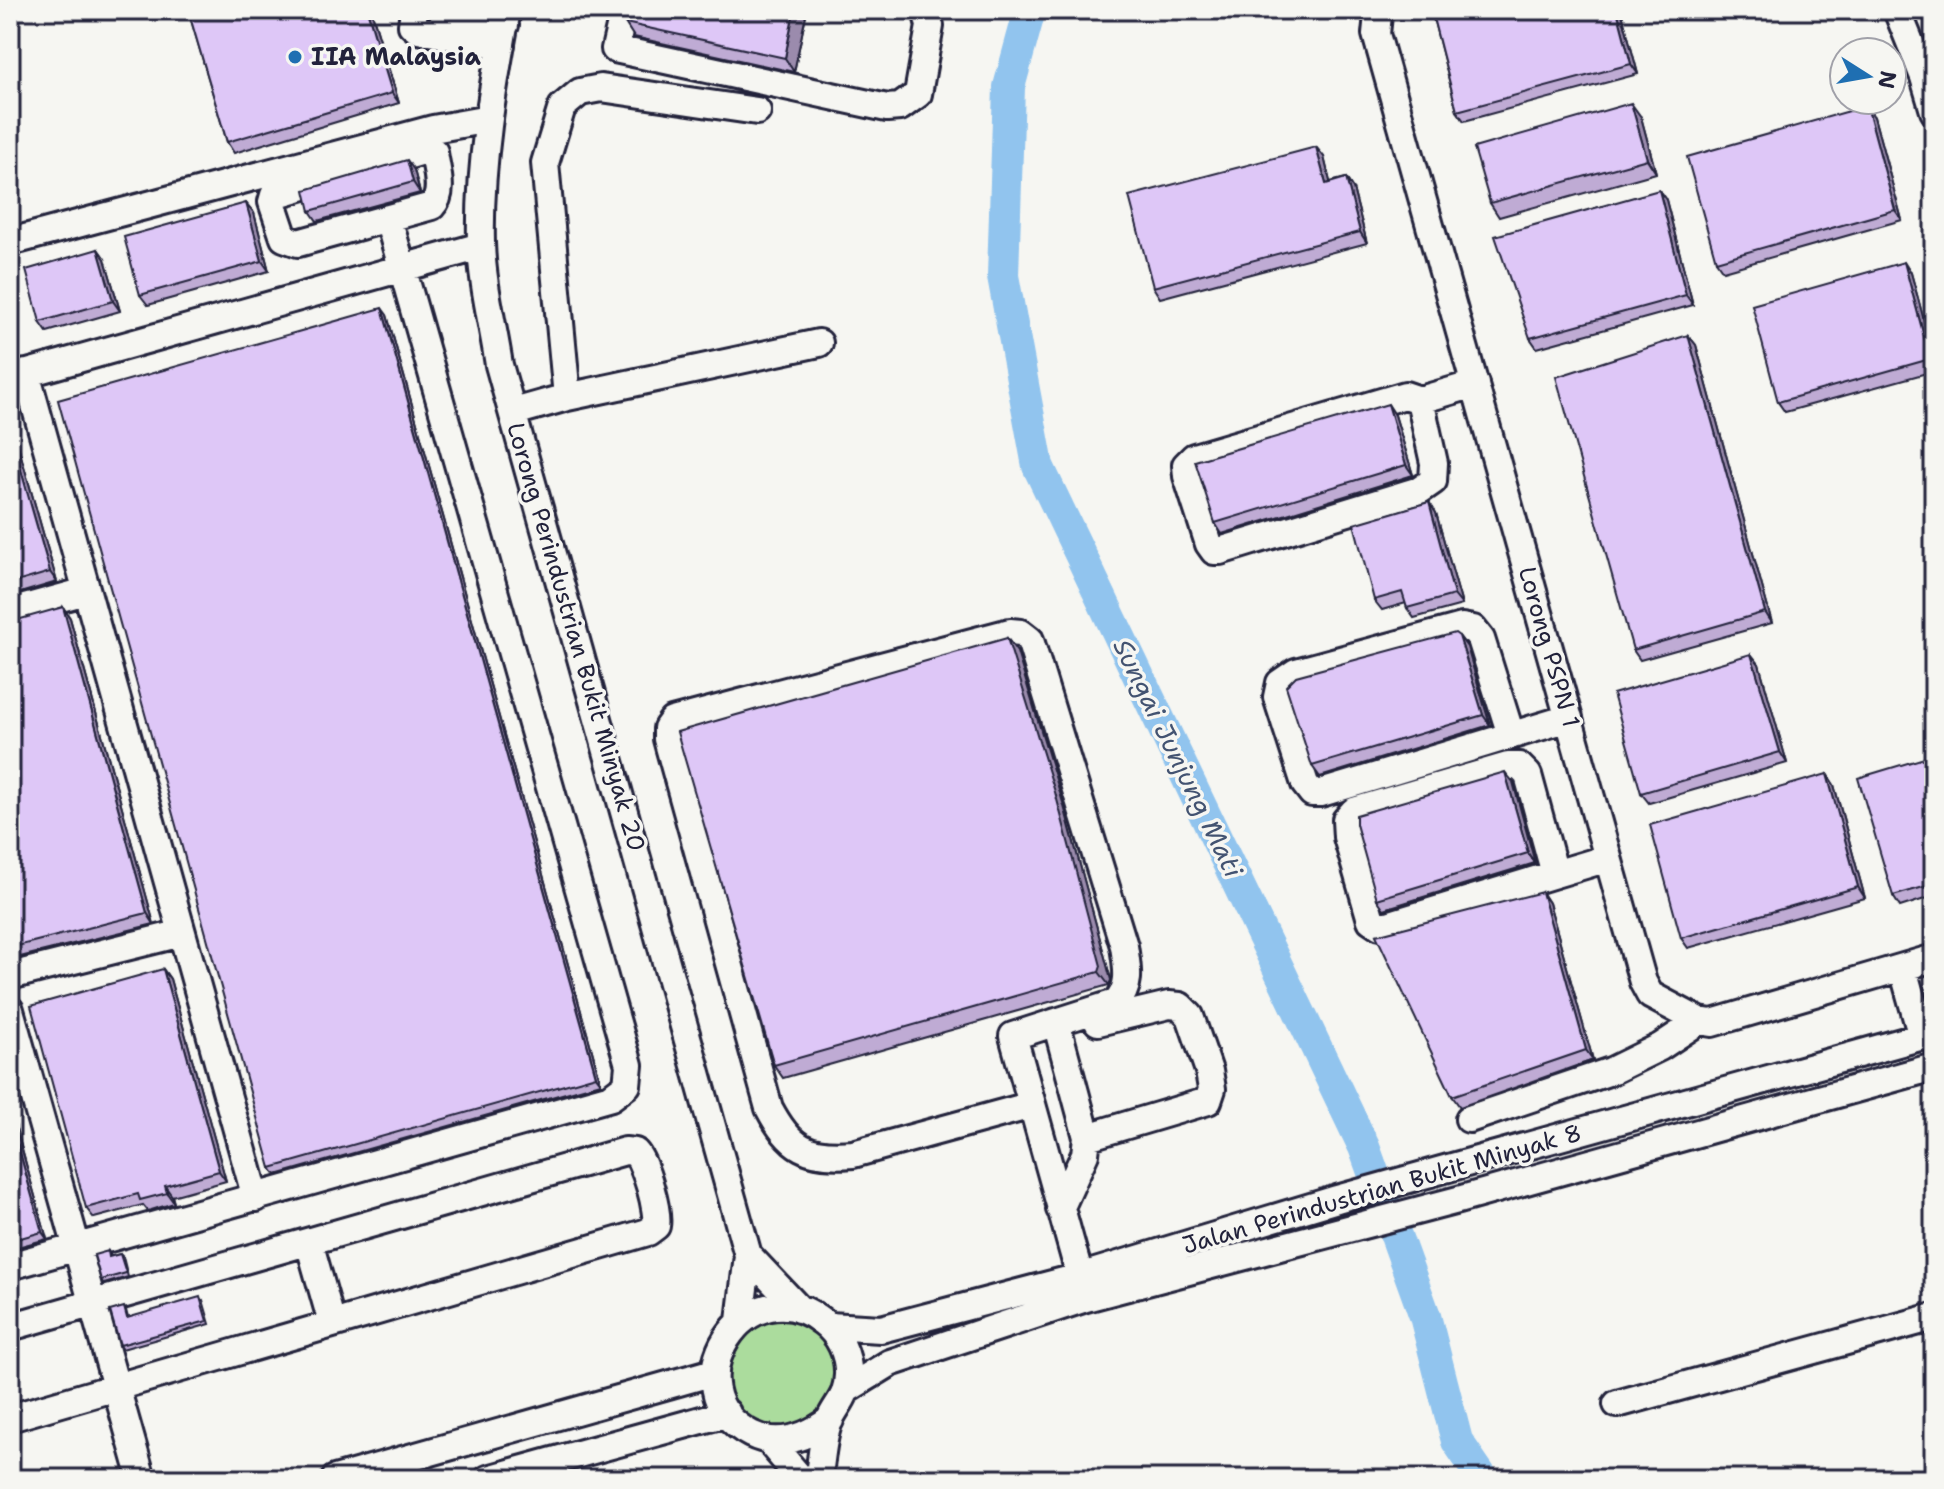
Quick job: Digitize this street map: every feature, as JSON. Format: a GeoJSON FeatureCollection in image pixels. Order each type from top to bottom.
{"type":"FeatureCollection","features":[{"type":"Feature","properties":{"kind":"street"},"geometry":{"type":"LineString","coordinates":[[414,10],[412,25],[418,30],[504,27]]}},
{"type":"Feature","properties":{"kind":"street"},"geometry":{"type":"LineString","coordinates":[[441,10],[504,27]]}},
{"type":"Feature","properties":{"kind":"street"},"geometry":{"type":"LineString","coordinates":[[624,10],[615,49],[887,108],[900,107],[918,94],[930,26],[926,10]]}},
{"type":"Feature","properties":{"kind":"street","name":"Lorong PSPN 1"},"geometry":{"type":"LineString","coordinates":[[1381,10],[1376,34],[1643,982],[1650,995],[1699,1021]]}},
{"type":"Feature","properties":{"kind":"street"},"geometry":{"type":"LineString","coordinates":[[1897,10],[1934,111]]}},
{"type":"Feature","properties":{"kind":"street","name":"Lorong Perindustrian Bukit Minyak 20"},"geometry":{"type":"LineString","coordinates":[[504,27],[482,184],[481,246],[499,365],[748,1255]]}},
{"type":"Feature","properties":{"kind":"street"},"geometry":{"type":"LineString","coordinates":[[567,397],[545,163],[562,107],[580,92],[601,88],[757,111]]}},
{"type":"Feature","properties":{"kind":"street"},"geometry":{"type":"LineString","coordinates":[[10,242],[443,127],[489,119]]}},
{"type":"Feature","properties":{"kind":"street"},"geometry":{"type":"LineString","coordinates":[[425,150],[434,152],[438,200],[432,206],[388,218],[293,243],[282,234],[272,202],[274,195],[280,192],[425,150]]}},
{"type":"Feature","properties":{"kind":"street"},"geometry":{"type":"LineString","coordinates":[[10,1266],[611,1097],[620,1092],[630,1075],[388,218]]}},
{"type":"Feature","properties":{"kind":"street"},"geometry":{"type":"LineString","coordinates":[[256,1198],[86,591],[18,376],[481,246]]}},
{"type":"Feature","properties":{"kind":"street"},"geometry":{"type":"LineString","coordinates":[[514,412],[567,397],[819,343]]}},
{"type":"Feature","properties":{"kind":"street"},"geometry":{"type":"LineString","coordinates":[[1420,400],[1434,463],[1433,481],[1420,490],[1220,551],[1214,551],[1209,544],[1187,476],[1186,465],[1194,457],[1405,395],[1420,400],[1475,384]]}},
{"type":"Feature","properties":{"kind":"street"},"geometry":{"type":"LineString","coordinates":[[10,612],[86,591]]}},
{"type":"Feature","properties":{"kind":"street"},"geometry":{"type":"LineString","coordinates":[[1511,735],[1481,639],[1473,629],[1462,627],[1296,672],[1280,683],[1277,697],[1305,784],[1312,793],[1321,793],[1569,718]]}},
{"type":"Feature","properties":{"kind":"street"},"geometry":{"type":"LineString","coordinates":[[1032,1105],[853,1154],[826,1156],[801,1148],[781,1131],[769,1108],[667,739],[667,728],[672,721],[1010,632],[1021,633],[1030,640],[1124,946],[1129,975],[1124,995],[1100,1015]]}},
{"type":"Feature","properties":{"kind":"street"},"geometry":{"type":"LineString","coordinates":[[1555,874],[1528,775],[1519,766],[1508,766],[1354,811],[1346,820],[1347,837],[1371,920],[1380,926],[1555,874],[1608,858]]}},
{"type":"Feature","properties":{"kind":"street"},"geometry":{"type":"LineString","coordinates":[[10,976],[182,933]]}},
{"type":"Feature","properties":{"kind":"street"},"geometry":{"type":"LineString","coordinates":[[1469,1119],[1611,1071],[1660,1047],[1699,1021],[1712,1023],[1934,958]]}},
{"type":"Feature","properties":{"kind":"street"},"geometry":{"type":"LineString","coordinates":[[1903,969],[1928,1035]]}},
{"type":"Feature","properties":{"kind":"street"},"geometry":{"type":"LineString","coordinates":[[1083,1288],[1013,1036],[1058,1028],[1100,1015],[1180,1006],[1190,1016],[1209,1071],[1212,1089],[1208,1101],[1087,1137]]}},
{"type":"Feature","properties":{"kind":"street"},"geometry":{"type":"LineString","coordinates":[[10,1010],[142,1479]]}},
{"type":"Feature","properties":{"kind":"street"},"geometry":{"type":"LineString","coordinates":[[1058,1028],[1087,1137],[1085,1154],[1060,1209]]}},
{"type":"Feature","properties":{"kind":"street","name":"Jalan Perindustrian Bukit Minyak 8"},"geometry":{"type":"LineString","coordinates":[[846,1390],[890,1363],[1083,1288],[1337,1199],[1928,1035]]}},
{"type":"Feature","properties":{"kind":"street","name":"Jalan Perindustrian Bukit Minyak 8"},"geometry":{"type":"LineString","coordinates":[[829,1326],[881,1329],[1355,1228],[1934,1067]]}},
{"type":"Feature","properties":{"kind":"street"},"geometry":{"type":"LineString","coordinates":[[10,1327],[630,1151],[641,1160],[657,1216],[656,1226],[648,1232],[10,1418]]}},
{"type":"Feature","properties":{"kind":"street"},"geometry":{"type":"LineString","coordinates":[[309,1242],[332,1323]]}},
{"type":"Feature","properties":{"kind":"street"},"geometry":{"type":"LineString","coordinates":[[748,1255],[799,1309]]}},
{"type":"Feature","properties":{"kind":"street"},"geometry":{"type":"LineString","coordinates":[[740,1321],[748,1255]]}},
{"type":"Feature","properties":{"kind":"street"},"geometry":{"type":"LineString","coordinates":[[778,1306],[815,1315],[829,1326],[846,1356],[848,1373],[840,1406],[830,1420],[812,1433],[790,1440],[767,1439],[745,1430],[727,1413],[715,1386],[714,1372],[718,1352],[727,1335],[740,1321],[758,1311],[778,1306]]}},
{"type":"Feature","properties":{"kind":"street"},"geometry":{"type":"LineString","coordinates":[[1617,1404],[1934,1317]]}},
{"type":"Feature","properties":{"kind":"street"},"geometry":{"type":"LineString","coordinates":[[335,1479],[714,1372]]}},
{"type":"Feature","properties":{"kind":"street"},"geometry":{"type":"LineString","coordinates":[[488,1479],[727,1413]]}},
{"type":"Feature","properties":{"kind":"street"},"geometry":{"type":"LineString","coordinates":[[818,1479],[830,1420]]}},
{"type":"Feature","properties":{"kind":"street"},"geometry":{"type":"LineString","coordinates":[[767,1439],[801,1479]]}},
{"type":"Feature","properties":{"kind":"green space"},"geometry":{"type":"Polygon","coordinates":[[[773,1313],[812,1322],[837,1353],[837,1391],[815,1422],[780,1433],[744,1421],[723,1389],[726,1349],[773,1313]]]}},
{"type":"Feature","properties":{"kind":"building","name":"IIA Malaysia"},"geometry":{"type":"Polygon","coordinates":[[[188,10],[367,10],[392,93],[227,142],[188,10]]]}},
{"type":"Feature","properties":{"kind":"building"},"geometry":{"type":"Polygon","coordinates":[[[628,10],[794,10],[785,58],[625,23],[628,10]]]}},
{"type":"Feature","properties":{"kind":"building"},"geometry":{"type":"Polygon","coordinates":[[[1431,10],[1617,10],[1631,64],[1457,111],[1431,10]]]}},
{"type":"Feature","properties":{"kind":"building"},"geometry":{"type":"Polygon","coordinates":[[[1631,103],[1647,159],[1490,203],[1474,148],[1631,103]]]}},
{"type":"Feature","properties":{"kind":"building"},"geometry":{"type":"Polygon","coordinates":[[[1832,116],[1870,116],[1895,210],[1716,261],[1687,157],[1832,116]]]}},
{"type":"Feature","properties":{"kind":"building"},"geometry":{"type":"Polygon","coordinates":[[[1316,147],[1326,184],[1346,178],[1360,232],[1153,287],[1129,196],[1316,147]]]}},
{"type":"Feature","properties":{"kind":"building"},"geometry":{"type":"Polygon","coordinates":[[[407,160],[413,182],[310,211],[305,190],[407,160]]]}},
{"type":"Feature","properties":{"kind":"building"},"geometry":{"type":"Polygon","coordinates":[[[1659,190],[1686,295],[1530,338],[1495,236],[1659,190]]]}},
{"type":"Feature","properties":{"kind":"building"},"geometry":{"type":"Polygon","coordinates":[[[246,203],[262,261],[140,295],[124,237],[246,203]]]}},
{"type":"Feature","properties":{"kind":"building"},"geometry":{"type":"Polygon","coordinates":[[[98,249],[113,301],[40,322],[26,270],[98,249]]]}},
{"type":"Feature","properties":{"kind":"building"},"geometry":{"type":"Polygon","coordinates":[[[1904,262],[1930,359],[1778,402],[1752,305],[1904,262]]]}},
{"type":"Feature","properties":{"kind":"building"},"geometry":{"type":"Polygon","coordinates":[[[382,308],[596,1076],[271,1168],[58,400],[382,308]]]}},
{"type":"Feature","properties":{"kind":"building"},"geometry":{"type":"Polygon","coordinates":[[[1688,335],[1765,612],[1633,650],[1556,377],[1688,335]]]}},
{"type":"Feature","properties":{"kind":"building"},"geometry":{"type":"Polygon","coordinates":[[[1388,404],[1406,465],[1215,523],[1195,461],[1388,404]]]}},
{"type":"Feature","properties":{"kind":"building"},"geometry":{"type":"Polygon","coordinates":[[[10,432],[50,572],[10,584],[10,432]]]}},
{"type":"Feature","properties":{"kind":"building"},"geometry":{"type":"Polygon","coordinates":[[[1429,502],[1454,595],[1407,608],[1402,592],[1374,600],[1354,524],[1429,502]]]}},
{"type":"Feature","properties":{"kind":"building"},"geometry":{"type":"Polygon","coordinates":[[[63,607],[147,913],[13,947],[10,935],[10,622],[63,607]]]}},
{"type":"Feature","properties":{"kind":"building"},"geometry":{"type":"Polygon","coordinates":[[[1455,633],[1459,636],[1483,715],[1312,766],[1286,686],[1296,676],[1455,633]]]}},
{"type":"Feature","properties":{"kind":"building"},"geometry":{"type":"Polygon","coordinates":[[[1007,638],[1055,792],[1101,966],[1099,972],[774,1065],[677,732],[1007,638]]]}},
{"type":"Feature","properties":{"kind":"building"},"geometry":{"type":"Polygon","coordinates":[[[1751,654],[1780,752],[1641,793],[1613,694],[1751,654]]]}},
{"type":"Feature","properties":{"kind":"building"},"geometry":{"type":"Polygon","coordinates":[[[1934,755],[1934,884],[1893,896],[1858,778],[1934,755]]]}},
{"type":"Feature","properties":{"kind":"building"},"geometry":{"type":"Polygon","coordinates":[[[1505,772],[1528,853],[1377,899],[1356,815],[1505,772]]]}},
{"type":"Feature","properties":{"kind":"building"},"geometry":{"type":"Polygon","coordinates":[[[1827,774],[1858,887],[1681,938],[1650,825],[1827,774]]]}},
{"type":"Feature","properties":{"kind":"building"},"geometry":{"type":"Polygon","coordinates":[[[1542,892],[1586,1050],[1452,1096],[1376,935],[1542,892]]]}},
{"type":"Feature","properties":{"kind":"building"},"geometry":{"type":"Polygon","coordinates":[[[163,969],[219,1171],[165,1186],[167,1193],[140,1200],[138,1194],[86,1208],[31,1006],[163,969]]]}},
{"type":"Feature","properties":{"kind":"building"},"geometry":{"type":"Polygon","coordinates":[[[10,1118],[42,1232],[10,1241],[10,1118]]]}},
{"type":"Feature","properties":{"kind":"building"},"geometry":{"type":"Polygon","coordinates":[[[108,1251],[109,1257],[120,1254],[126,1273],[101,1280],[94,1255],[108,1251]]]}},
{"type":"Feature","properties":{"kind":"building"},"geometry":{"type":"Polygon","coordinates":[[[200,1297],[207,1321],[120,1345],[110,1311],[124,1307],[127,1318],[200,1297]]]}},
{"type":"Feature","properties":{"kind":"waterway","name":"Sungai Junjung Mati"},"geometry":{"type":"LineString","coordinates":[[1030,10],[1009,87],[1003,276],[1038,466],[1364,1147],[1425,1316],[1457,1441],[1483,1479]]}},
{"type":"Feature","properties":{"kind":"place","name":"IIA Malaysia"},"geometry":{"type":"Point","coordinates":[295,57]}}]}
